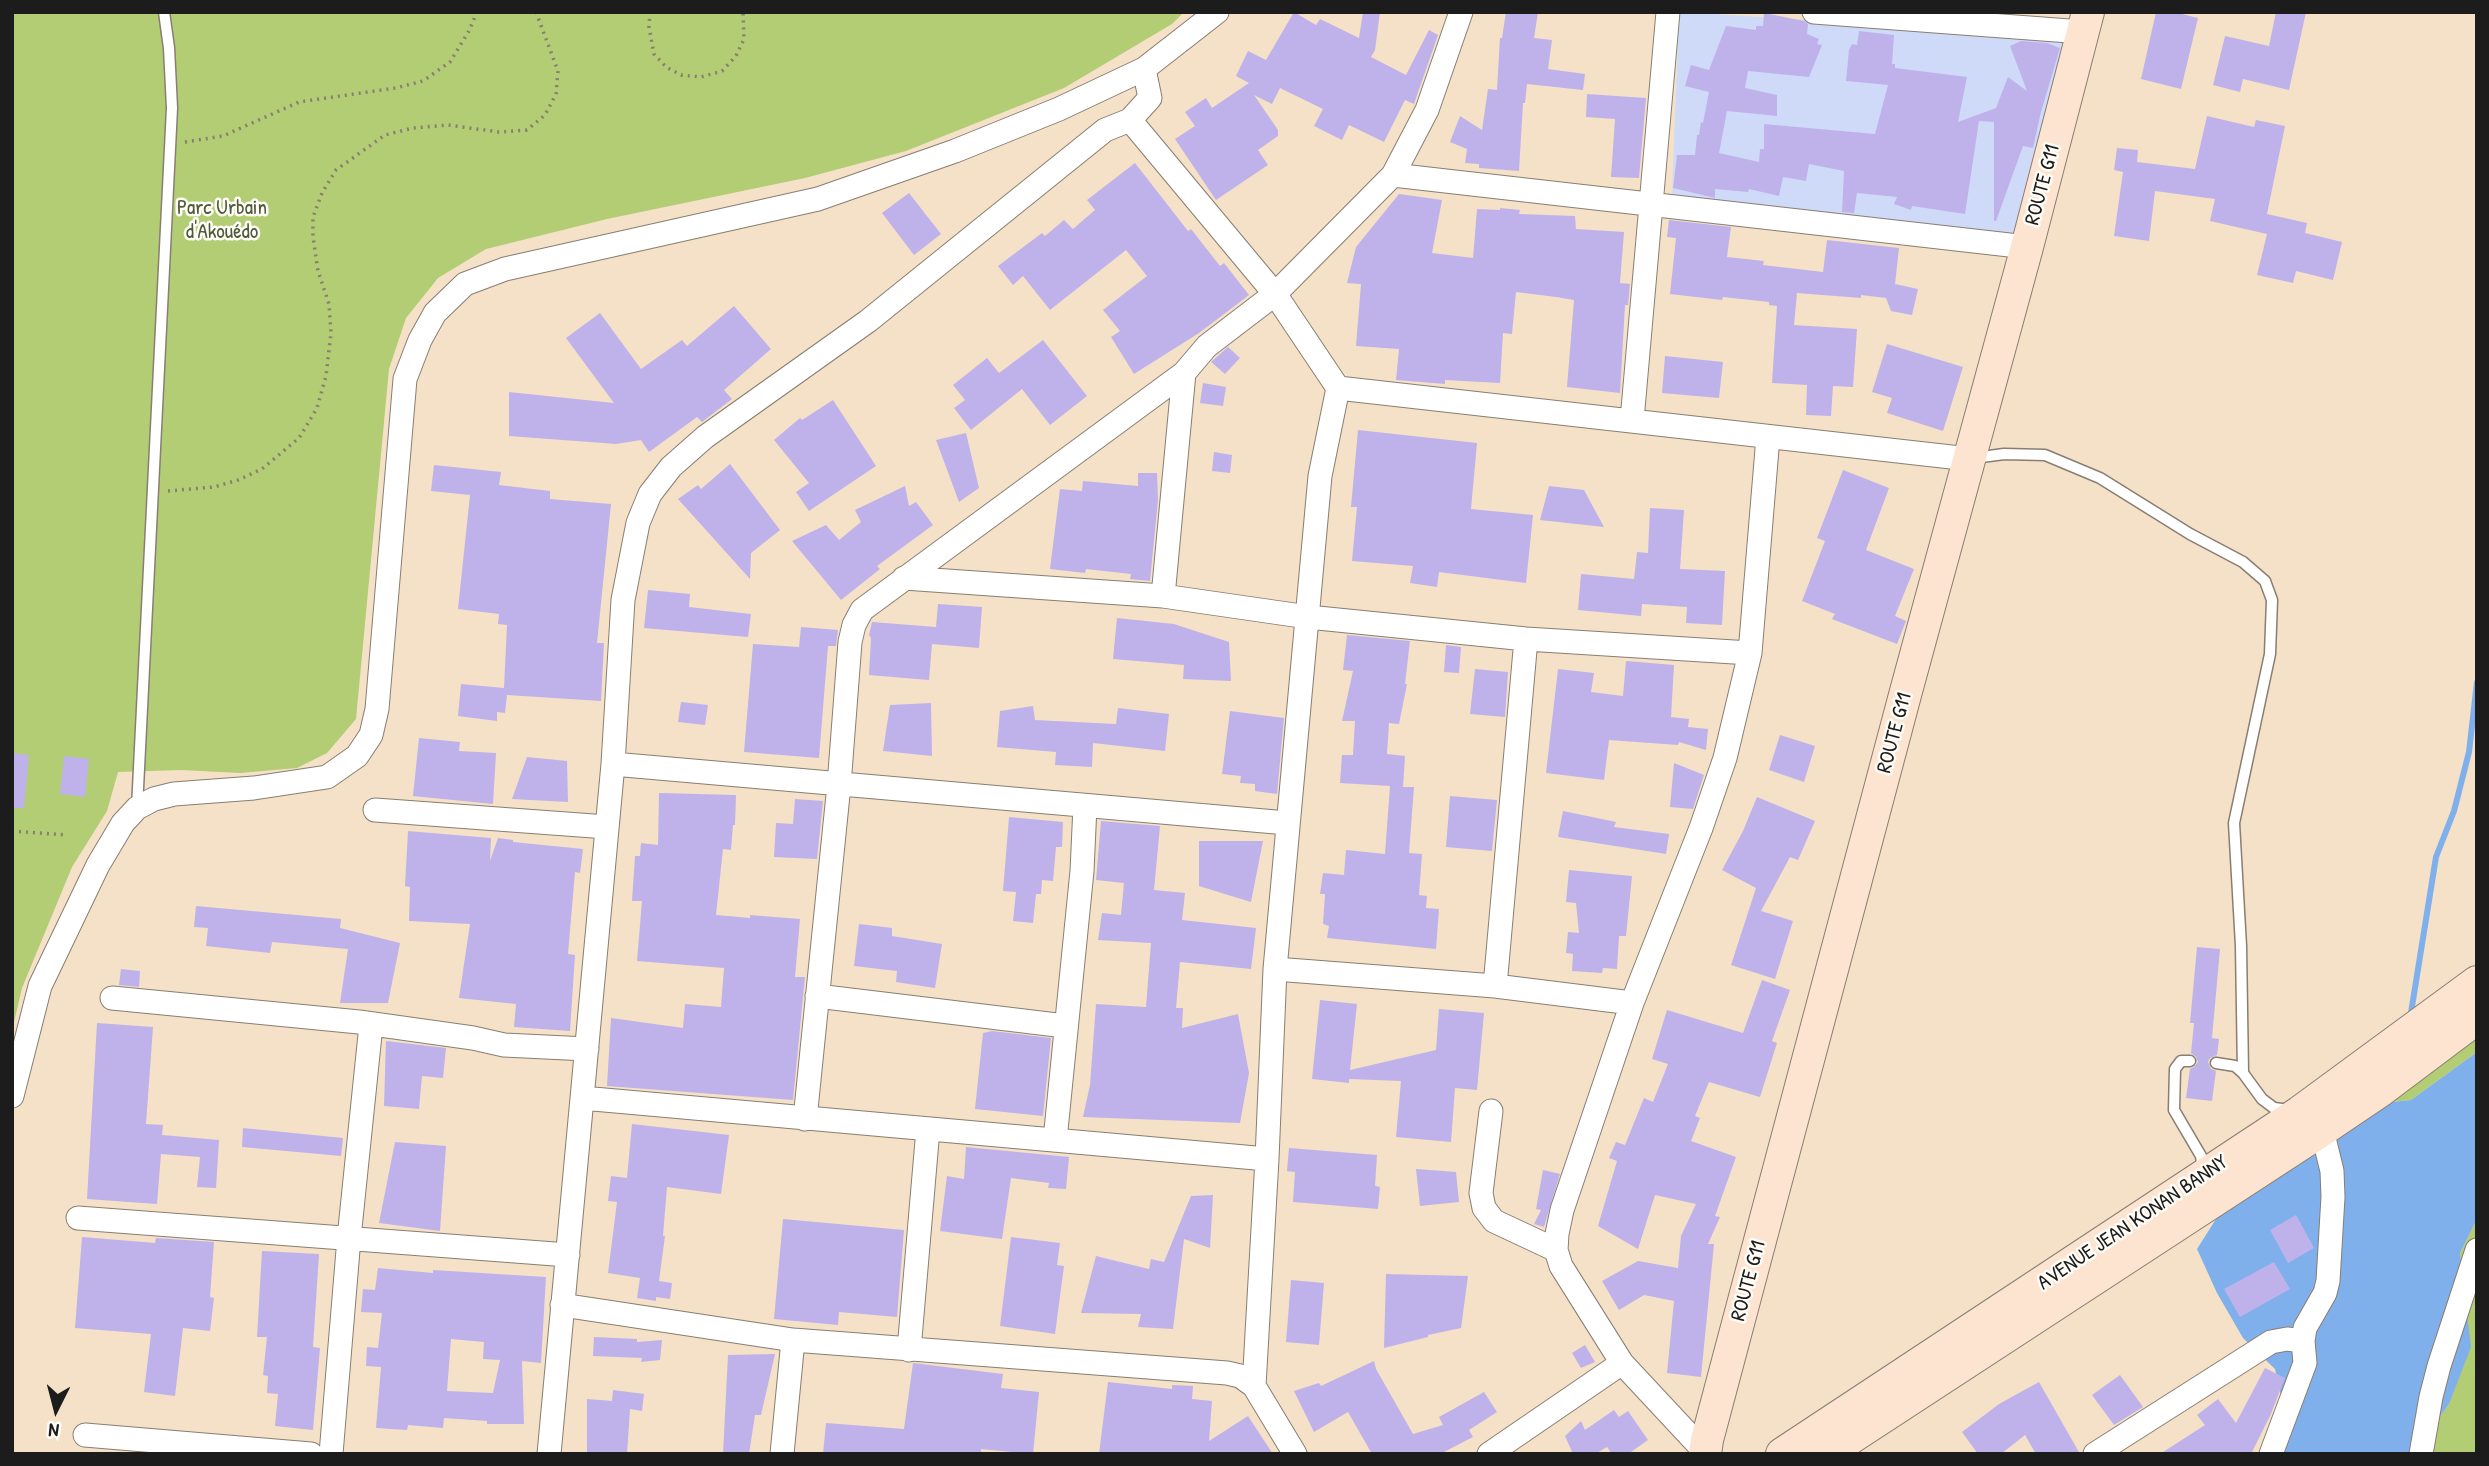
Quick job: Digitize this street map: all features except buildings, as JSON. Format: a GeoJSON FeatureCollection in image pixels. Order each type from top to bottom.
{"type":"FeatureCollection","features":[{"type":"Feature","properties":{"kind":"street"},"geometry":{"type":"LineString","coordinates":[[12,1096],[40,986],[98,865],[123,823],[137,808],[154,799],[174,794],[254,788],[327,777],[357,756],[371,735],[377,709],[405,379],[419,340],[435,313],[465,284],[505,269],[818,199],[956,151],[1059,109],[1144,69],[1217,12]]}},
{"type":"Feature","properties":{"kind":"street"},"geometry":{"type":"LineString","coordinates":[[805,1119],[839,785],[850,642],[854,625],[862,610],[1184,373],[1207,346],[1275,294],[1393,175],[1427,110],[1461,12]]}},
{"type":"Feature","properties":{"kind":"street"},"geometry":{"type":"LineString","coordinates":[[1632,420],[1668,12]]}},
{"type":"Feature","properties":{"kind":"street"},"geometry":{"type":"LineString","coordinates":[[1814,12],[2085,22]]}},
{"type":"Feature","properties":{"kind":"street","name":"ROUTE G11"},"geometry":{"type":"LineString","coordinates":[[1705,1453],[2085,22]]}},
{"type":"Feature","properties":{"kind":"street"},"geometry":{"type":"LineString","coordinates":[[549,1454],[613,764],[623,600],[638,523],[650,494],[671,467],[705,437],[869,321],[1105,130],[1130,120],[1150,98],[1144,69]]}},
{"type":"Feature","properties":{"kind":"street"},"geometry":{"type":"LineString","coordinates":[[1130,120],[1275,294],[1338,388],[1320,476],[1287,824],[1275,969],[1254,1386]]}},
{"type":"Feature","properties":{"kind":"street"},"geometry":{"type":"LineString","coordinates":[[1393,175],[2027,247]]}},
{"type":"Feature","properties":{"kind":"street"},"geometry":{"type":"LineString","coordinates":[[1163,596],[1184,373]]}},
{"type":"Feature","properties":{"kind":"street"},"geometry":{"type":"LineString","coordinates":[[1338,388],[1969,459]]}},
{"type":"Feature","properties":{"kind":"street"},"geometry":{"type":"LineString","coordinates":[[1705,1453],[1622,1363],[1561,1266],[1556,1250],[1562,1210],[1632,1003],[1701,828],[1725,758],[1749,653],[1768,438]]}},
{"type":"Feature","properties":{"kind":"street"},"geometry":{"type":"LineString","coordinates":[[904,578],[1163,596],[1308,617],[1526,639],[1749,653]]}},
{"type":"Feature","properties":{"kind":"street"},"geometry":{"type":"LineString","coordinates":[[1495,986],[1526,639]]}},
{"type":"Feature","properties":{"kind":"street"},"geometry":{"type":"LineString","coordinates":[[613,764],[1287,824]]}},
{"type":"Feature","properties":{"kind":"street"},"geometry":{"type":"LineString","coordinates":[[1055,1140],[1082,870],[1085,806]]}},
{"type":"Feature","properties":{"kind":"street"},"geometry":{"type":"LineString","coordinates":[[375,810],[607,827]]}},
{"type":"Feature","properties":{"kind":"street"},"geometry":{"type":"LineString","coordinates":[[1275,969],[1495,986],[1632,1003]]}},
{"type":"Feature","properties":{"kind":"street","name":"AVENUE JEAN KONAN BANNY"},"geometry":{"type":"LineString","coordinates":[[1782,1454],[2201,1178],[2311,1121],[2380,1091],[2425,1020],[2477,982]]}},
{"type":"Feature","properties":{"kind":"street"},"geometry":{"type":"LineString","coordinates":[[817,996],[1065,1026]]}},
{"type":"Feature","properties":{"kind":"street"},"geometry":{"type":"LineString","coordinates":[[112,998],[359,1022],[504,1045],[587,1049]]}},
{"type":"Feature","properties":{"kind":"street","name":"AVENUE JEAN KONAN BANNY"},"geometry":{"type":"LineString","coordinates":[[1826,1454],[2311,1121],[2405,1053],[2477,1018]]}},
{"type":"Feature","properties":{"kind":"street"},"geometry":{"type":"LineString","coordinates":[[331,1454],[349,1238],[371,1025]]}},
{"type":"Feature","properties":{"kind":"street"},"geometry":{"type":"LineString","coordinates":[[582,1098],[1267,1159]]}},
{"type":"Feature","properties":{"kind":"street"},"geometry":{"type":"LineString","coordinates":[[1491,1111],[1480,1193],[1484,1208],[1494,1221],[1556,1250]]}},
{"type":"Feature","properties":{"kind":"street"},"geometry":{"type":"LineString","coordinates":[[2271,1454],[2305,1363],[2302,1341],[2305,1328],[2325,1293],[2328,1280],[2332,1171],[2311,1121]]}},
{"type":"Feature","properties":{"kind":"street"},"geometry":{"type":"LineString","coordinates":[[909,1350],[928,1129]]}},
{"type":"Feature","properties":{"kind":"street"},"geometry":{"type":"LineString","coordinates":[[78,1218],[568,1255]]}},
{"type":"Feature","properties":{"kind":"street"},"geometry":{"type":"LineString","coordinates":[[2421,1454],[2439,1366],[2477,1250]]}},
{"type":"Feature","properties":{"kind":"street"},"geometry":{"type":"LineString","coordinates":[[562,1306],[793,1340],[1227,1373],[1240,1376],[1254,1386],[1295,1454]]}},
{"type":"Feature","properties":{"kind":"street"},"geometry":{"type":"LineString","coordinates":[[2095,1454],[2271,1342],[2287,1339],[2302,1341]]}},
{"type":"Feature","properties":{"kind":"street"},"geometry":{"type":"LineString","coordinates":[[782,1454],[793,1340]]}},
{"type":"Feature","properties":{"kind":"street"},"geometry":{"type":"LineString","coordinates":[[1489,1454],[1622,1363]]}},
{"type":"Feature","properties":{"kind":"street"},"geometry":{"type":"LineString","coordinates":[[85,1435],[205,1449],[311,1454]]}},
{"type":"Feature","properties":{"kind":"lane"},"geometry":{"type":"LineString","coordinates":[[137,808],[172,96],[164,12]]}},
{"type":"Feature","properties":{"kind":"lane"},"geometry":{"type":"LineString","coordinates":[[1969,459],[2004,454],[2045,455],[2089,473],[2190,534],[2243,562],[2265,582],[2272,600],[2270,654],[2234,823],[2241,946],[2243,1073]]}},
{"type":"Feature","properties":{"kind":"lane"},"geometry":{"type":"LineString","coordinates":[[2190,1061],[2180,1061],[2175,1069],[2174,1110],[2201,1156],[2201,1178]]}},
{"type":"Feature","properties":{"kind":"lane"},"geometry":{"type":"LineString","coordinates":[[2216,1063],[2235,1066],[2262,1099],[2274,1108],[2311,1121]]}},
{"type":"Feature","properties":{"kind":"path"},"geometry":{"type":"LineString","coordinates":[[170,145],[223,136],[299,102],[396,88],[423,81],[450,62],[469,32],[477,12]]}},
{"type":"Feature","properties":{"kind":"path"},"geometry":{"type":"LineString","coordinates":[[152,492],[214,487],[238,480],[262,469],[299,438],[317,408],[326,376],[331,333],[329,304],[318,271],[313,217],[322,194],[336,170],[385,135],[413,128],[448,125],[499,132],[527,130],[545,115],[556,94],[558,71],[536,12]]}},
{"type":"Feature","properties":{"kind":"path"},"geometry":{"type":"LineString","coordinates":[[650,12],[649,27],[654,54],[666,67],[681,75],[701,77],[722,71],[736,56],[744,39],[743,12]]}},
{"type":"Feature","properties":{"kind":"path"},"geometry":{"type":"LineString","coordinates":[[12,831],[66,835]]}},
{"type":"Feature","properties":{"kind":"shaded area"},"geometry":{"type":"Polygon","coordinates":[[[1679,12],[2070,36],[2013,237],[1672,196],[1679,12]]]}},
{"type":"Feature","properties":{"kind":"green space","name":"Parc Urbain d'Akouédo"},"geometry":{"type":"Polygon","coordinates":[[[12,12],[1184,12],[1172,24],[1064,88],[906,151],[805,178],[607,219],[486,249],[438,278],[406,318],[389,369],[356,719],[327,753],[297,768],[240,773],[181,770],[118,772],[107,811],[72,867],[22,988],[12,1031],[12,12]]]}},
{"type":"Feature","properties":{"kind":"green space"},"geometry":{"type":"Polygon","coordinates":[[[2477,1039],[2477,1052],[2411,1100],[2364,1105],[2477,1039]]]}},
{"type":"Feature","properties":{"kind":"green space"},"geometry":{"type":"Polygon","coordinates":[[[2477,1219],[2477,1454],[2413,1454],[2449,1404],[2465,1304],[2460,1253],[2477,1219]]]}},
{"type":"Feature","properties":{"kind":"water"},"geometry":{"type":"Polygon","coordinates":[[[2477,1052],[2477,1219],[2460,1253],[2471,1347],[2449,1404],[2413,1454],[2277,1454],[2284,1409],[2275,1369],[2243,1338],[2217,1293],[2197,1249],[2223,1208],[2364,1105],[2411,1100],[2477,1052]]]}},
{"type":"Feature","properties":{"kind":"waterway"},"geometry":{"type":"LineString","coordinates":[[2410,1019],[2436,857],[2454,811],[2469,752],[2477,682]]}}]}
